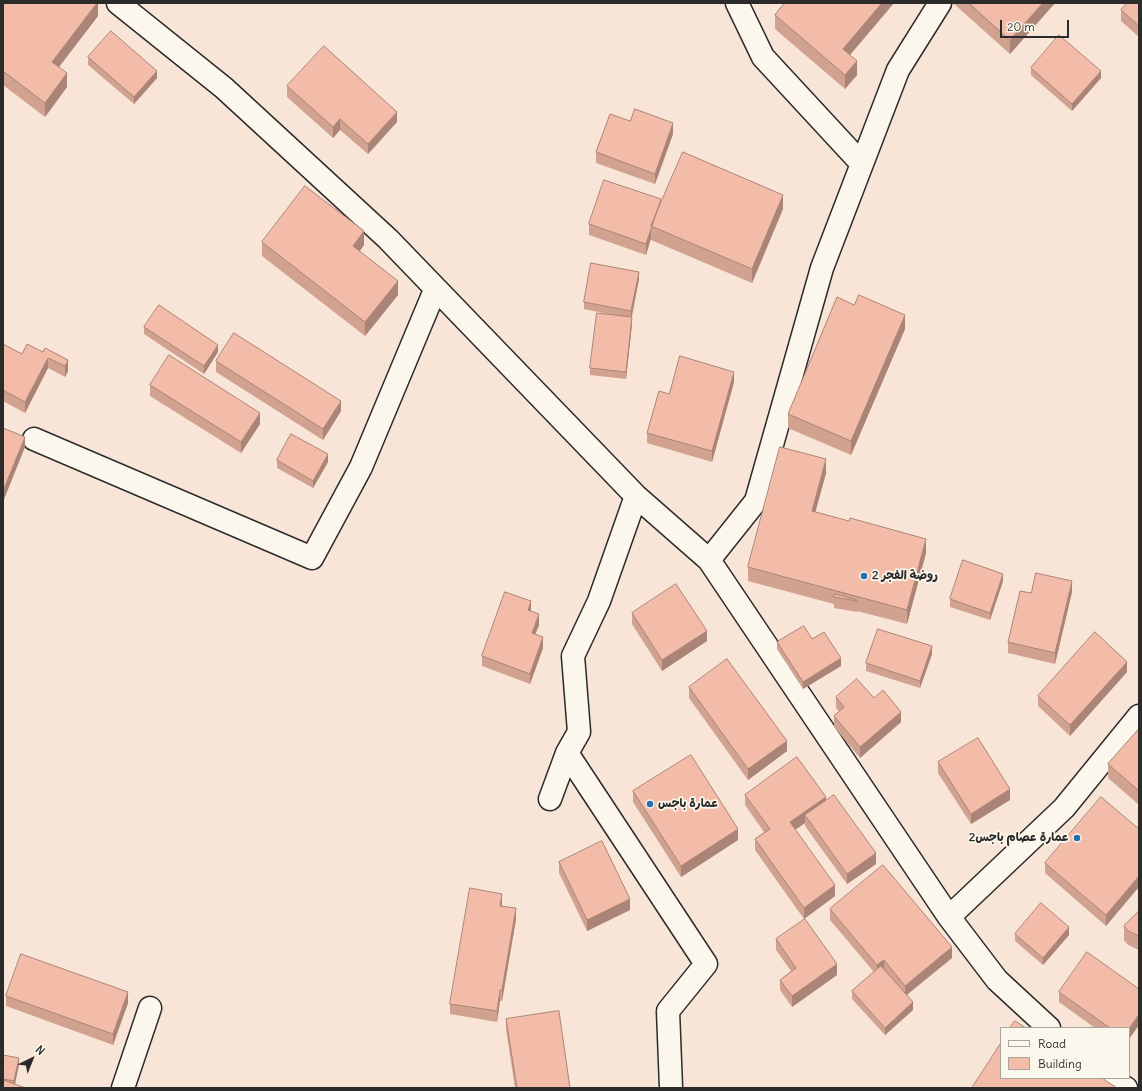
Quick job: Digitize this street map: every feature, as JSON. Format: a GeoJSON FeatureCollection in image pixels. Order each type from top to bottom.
{"type":"FeatureCollection","features":[{"type":"Feature","properties":{"kind":"street"},"geometry":{"type":"LineString","coordinates":[[118,3],[224,88],[388,239],[435,290],[636,496],[709,560],[949,917],[997,980],[1048,1027]]}},
{"type":"Feature","properties":{"kind":"street"},"geometry":{"type":"LineString","coordinates":[[737,3],[763,57],[862,164]]}},
{"type":"Feature","properties":{"kind":"street"},"geometry":{"type":"LineString","coordinates":[[709,560],[756,501],[822,268],[898,70],[940,3]]}},
{"type":"Feature","properties":{"kind":"street"},"geometry":{"type":"LineString","coordinates":[[34,438],[312,558],[361,467],[435,290]]}},
{"type":"Feature","properties":{"kind":"street"},"geometry":{"type":"LineString","coordinates":[[550,799],[567,754],[579,732],[573,656],[599,601],[636,496]]}},
{"type":"Feature","properties":{"kind":"street"},"geometry":{"type":"LineString","coordinates":[[949,917],[1064,808],[1139,716]]}},
{"type":"Feature","properties":{"kind":"street"},"geometry":{"type":"LineString","coordinates":[[567,754],[706,964],[668,1011],[670,1088]]}},
{"type":"Feature","properties":{"kind":"street"},"geometry":{"type":"LineString","coordinates":[[123,1088],[150,1008]]}},
{"type":"Feature","properties":{"kind":"street"},"geometry":{"type":"LineString","coordinates":[[1112,1079],[1126,1088]]}},
{"type":"Feature","properties":{"kind":"building"},"geometry":{"type":"Polygon","coordinates":[[[3,3],[97,3],[52,62],[67,73],[45,103],[3,71],[3,3]]]}},
{"type":"Feature","properties":{"kind":"building"},"geometry":{"type":"Polygon","coordinates":[[[785,3],[882,3],[843,49],[857,61],[845,75],[775,15],[785,3]]]}},
{"type":"Feature","properties":{"kind":"building"},"geometry":{"type":"Polygon","coordinates":[[[969,3],[1043,3],[1010,40],[969,3]]]}},
{"type":"Feature","properties":{"kind":"building"},"geometry":{"type":"Polygon","coordinates":[[[1127,3],[1139,3],[1139,26],[1121,10],[1127,3]]]}},
{"type":"Feature","properties":{"kind":"building"},"geometry":{"type":"Polygon","coordinates":[[[111,31],[157,71],[134,97],[88,57],[111,31]]]}},
{"type":"Feature","properties":{"kind":"building"},"geometry":{"type":"Polygon","coordinates":[[[1059,35],[1101,71],[1072,104],[1031,68],[1059,35]]]}},
{"type":"Feature","properties":{"kind":"building"},"geometry":{"type":"Polygon","coordinates":[[[324,46],[397,112],[368,144],[340,119],[333,127],[287,86],[324,46]]]}},
{"type":"Feature","properties":{"kind":"building"},"geometry":{"type":"Polygon","coordinates":[[[635,109],[673,123],[655,174],[596,152],[610,114],[630,121],[635,109]]]}},
{"type":"Feature","properties":{"kind":"building"},"geometry":{"type":"Polygon","coordinates":[[[683,152],[783,195],[752,269],[651,226],[683,152]]]}},
{"type":"Feature","properties":{"kind":"building"},"geometry":{"type":"Polygon","coordinates":[[[604,180],[661,199],[646,244],[589,224],[604,180]]]}},
{"type":"Feature","properties":{"kind":"building"},"geometry":{"type":"Polygon","coordinates":[[[305,186],[364,231],[353,246],[398,281],[365,322],[262,242],[305,186]]]}},
{"type":"Feature","properties":{"kind":"building"},"geometry":{"type":"Polygon","coordinates":[[[591,263],[639,272],[631,311],[584,302],[591,263]]]}},
{"type":"Feature","properties":{"kind":"building"},"geometry":{"type":"Polygon","coordinates":[[[859,295],[905,315],[851,441],[788,414],[837,297],[854,305],[859,295]]]}},
{"type":"Feature","properties":{"kind":"building"},"geometry":{"type":"Polygon","coordinates":[[[159,305],[218,345],[204,366],[144,327],[159,305]]]}},
{"type":"Feature","properties":{"kind":"building"},"geometry":{"type":"Polygon","coordinates":[[[597,313],[632,317],[626,372],[590,368],[597,313]]]}},
{"type":"Feature","properties":{"kind":"building"},"geometry":{"type":"Polygon","coordinates":[[[234,333],[341,401],[323,429],[216,361],[234,333]]]}},
{"type":"Feature","properties":{"kind":"building"},"geometry":{"type":"Polygon","coordinates":[[[3,344],[22,354],[27,344],[43,352],[45,348],[68,360],[65,366],[48,358],[25,402],[3,390],[3,344]]]}},
{"type":"Feature","properties":{"kind":"building"},"geometry":{"type":"Polygon","coordinates":[[[169,355],[260,413],[241,442],[150,385],[169,355]]]}},
{"type":"Feature","properties":{"kind":"building"},"geometry":{"type":"Polygon","coordinates":[[[680,356],[734,372],[712,451],[647,433],[659,391],[669,394],[680,356]]]}},
{"type":"Feature","properties":{"kind":"building"},"geometry":{"type":"Polygon","coordinates":[[[3,428],[25,437],[3,491],[3,428]]]}},
{"type":"Feature","properties":{"kind":"building"},"geometry":{"type":"Polygon","coordinates":[[[291,434],[328,454],[313,481],[277,460],[291,434]]]}},
{"type":"Feature","properties":{"kind":"building"},"geometry":{"type":"Polygon","coordinates":[[[780,447],[826,459],[812,511],[849,521],[850,518],[926,539],[907,610],[748,567],[780,447]]]}},
{"type":"Feature","properties":{"kind":"building"},"geometry":{"type":"Polygon","coordinates":[[[963,560],[1003,574],[990,613],[950,599],[963,560]]]}},
{"type":"Feature","properties":{"kind":"building"},"geometry":{"type":"Polygon","coordinates":[[[1036,573],[1072,581],[1055,653],[1008,642],[1020,591],[1031,593],[1036,573]]]}},
{"type":"Feature","properties":{"kind":"building"},"geometry":{"type":"Polygon","coordinates":[[[676,584],[707,631],[662,660],[632,613],[676,584]]]}},
{"type":"Feature","properties":{"kind":"building"},"geometry":{"type":"Polygon","coordinates":[[[505,592],[531,601],[528,610],[539,614],[532,633],[543,637],[530,674],[482,656],[505,592]]]}},
{"type":"Feature","properties":{"kind":"building"},"geometry":{"type":"Polygon","coordinates":[[[835,594],[857,600],[857,601],[834,597],[835,594]]]}},
{"type":"Feature","properties":{"kind":"building"},"geometry":{"type":"Polygon","coordinates":[[[804,626],[812,639],[824,632],[841,658],[803,682],[777,642],[804,626]]]}},
{"type":"Feature","properties":{"kind":"building"},"geometry":{"type":"Polygon","coordinates":[[[878,629],[932,646],[920,681],[866,663],[878,629]]]}},
{"type":"Feature","properties":{"kind":"building"},"geometry":{"type":"Polygon","coordinates":[[[1095,632],[1127,662],[1070,725],[1038,696],[1095,632]]]}},
{"type":"Feature","properties":{"kind":"building"},"geometry":{"type":"Polygon","coordinates":[[[727,659],[787,741],[748,769],[689,687],[727,659]]]}},
{"type":"Feature","properties":{"kind":"building"},"geometry":{"type":"Polygon","coordinates":[[[857,679],[874,698],[883,690],[901,712],[860,747],[834,716],[844,707],[836,697],[857,679]]]}},
{"type":"Feature","properties":{"kind":"building"},"geometry":{"type":"Polygon","coordinates":[[[1139,729],[1139,791],[1108,764],[1139,729]]]}},
{"type":"Feature","properties":{"kind":"building"},"geometry":{"type":"Polygon","coordinates":[[[978,738],[1010,789],[971,814],[938,762],[978,738]]]}},
{"type":"Feature","properties":{"kind":"building"},"geometry":{"type":"Polygon","coordinates":[[[691,755],[738,829],[681,866],[633,791],[691,755]]]}},
{"type":"Feature","properties":{"kind":"building"},"geometry":{"type":"Polygon","coordinates":[[[797,757],[826,797],[790,822],[835,885],[804,908],[755,839],[770,829],[745,795],[797,757]]]}},
{"type":"Feature","properties":{"kind":"building"},"geometry":{"type":"Polygon","coordinates":[[[834,795],[876,853],[847,874],[805,815],[834,795]]]}},
{"type":"Feature","properties":{"kind":"building"},"geometry":{"type":"Polygon","coordinates":[[[1101,797],[1139,829],[1139,876],[1106,915],[1045,863],[1101,797]]]}},
{"type":"Feature","properties":{"kind":"building"},"geometry":{"type":"Polygon","coordinates":[[[602,841],[630,899],[587,920],[559,862],[602,841]]]}},
{"type":"Feature","properties":{"kind":"building"},"geometry":{"type":"Polygon","coordinates":[[[883,865],[952,947],[905,986],[884,960],[877,965],[830,909],[883,865]]]}},
{"type":"Feature","properties":{"kind":"building"},"geometry":{"type":"Polygon","coordinates":[[[470,888],[502,894],[500,906],[516,908],[497,1011],[450,1004],[470,888]]]}},
{"type":"Feature","properties":{"kind":"building"},"geometry":{"type":"Polygon","coordinates":[[[1041,903],[1069,927],[1043,958],[1015,934],[1041,903]]]}},
{"type":"Feature","properties":{"kind":"building"},"geometry":{"type":"Polygon","coordinates":[[[1139,911],[1139,936],[1128,931],[1124,926],[1139,911]]]}},
{"type":"Feature","properties":{"kind":"building"},"geometry":{"type":"Polygon","coordinates":[[[805,919],[837,964],[792,996],[780,980],[796,968],[776,939],[805,919]]]}},
{"type":"Feature","properties":{"kind":"building"},"geometry":{"type":"Polygon","coordinates":[[[1087,952],[1139,989],[1139,1014],[1130,1028],[1109,1027],[1059,992],[1087,952]]]}},
{"type":"Feature","properties":{"kind":"building"},"geometry":{"type":"Polygon","coordinates":[[[21,954],[128,992],[113,1034],[6,996],[21,954]]]}},
{"type":"Feature","properties":{"kind":"building"},"geometry":{"type":"Polygon","coordinates":[[[881,966],[913,1002],[885,1028],[852,991],[881,966]]]}},
{"type":"Feature","properties":{"kind":"building"},"geometry":{"type":"Polygon","coordinates":[[[559,1011],[570,1088],[517,1088],[506,1019],[559,1011]]]}},
{"type":"Feature","properties":{"kind":"building"},"geometry":{"type":"Polygon","coordinates":[[[1015,1021],[1024,1027],[1011,1027],[1015,1021]]]}},
{"type":"Feature","properties":{"kind":"building"},"geometry":{"type":"Polygon","coordinates":[[[1000,1045],[1000,1079],[1104,1079],[1117,1088],[972,1088],[1000,1045]]]}},
{"type":"Feature","properties":{"kind":"building"},"geometry":{"type":"Polygon","coordinates":[[[3,1055],[19,1058],[14,1081],[3,1079],[3,1055]]]}},
{"type":"Feature","properties":{"kind":"building"},"geometry":{"type":"Polygon","coordinates":[[[3,1080],[26,1088],[3,1088],[3,1080]]]}},
{"type":"Feature","properties":{"kind":"place","name":"روضة الفجر 2"},"geometry":{"type":"Point","coordinates":[864,576]}},
{"type":"Feature","properties":{"kind":"place","name":"عمارة باجس"},"geometry":{"type":"Point","coordinates":[650,804]}},
{"type":"Feature","properties":{"kind":"place","name":"عمارة عصام باجس2"},"geometry":{"type":"Point","coordinates":[1077,838]}}]}
